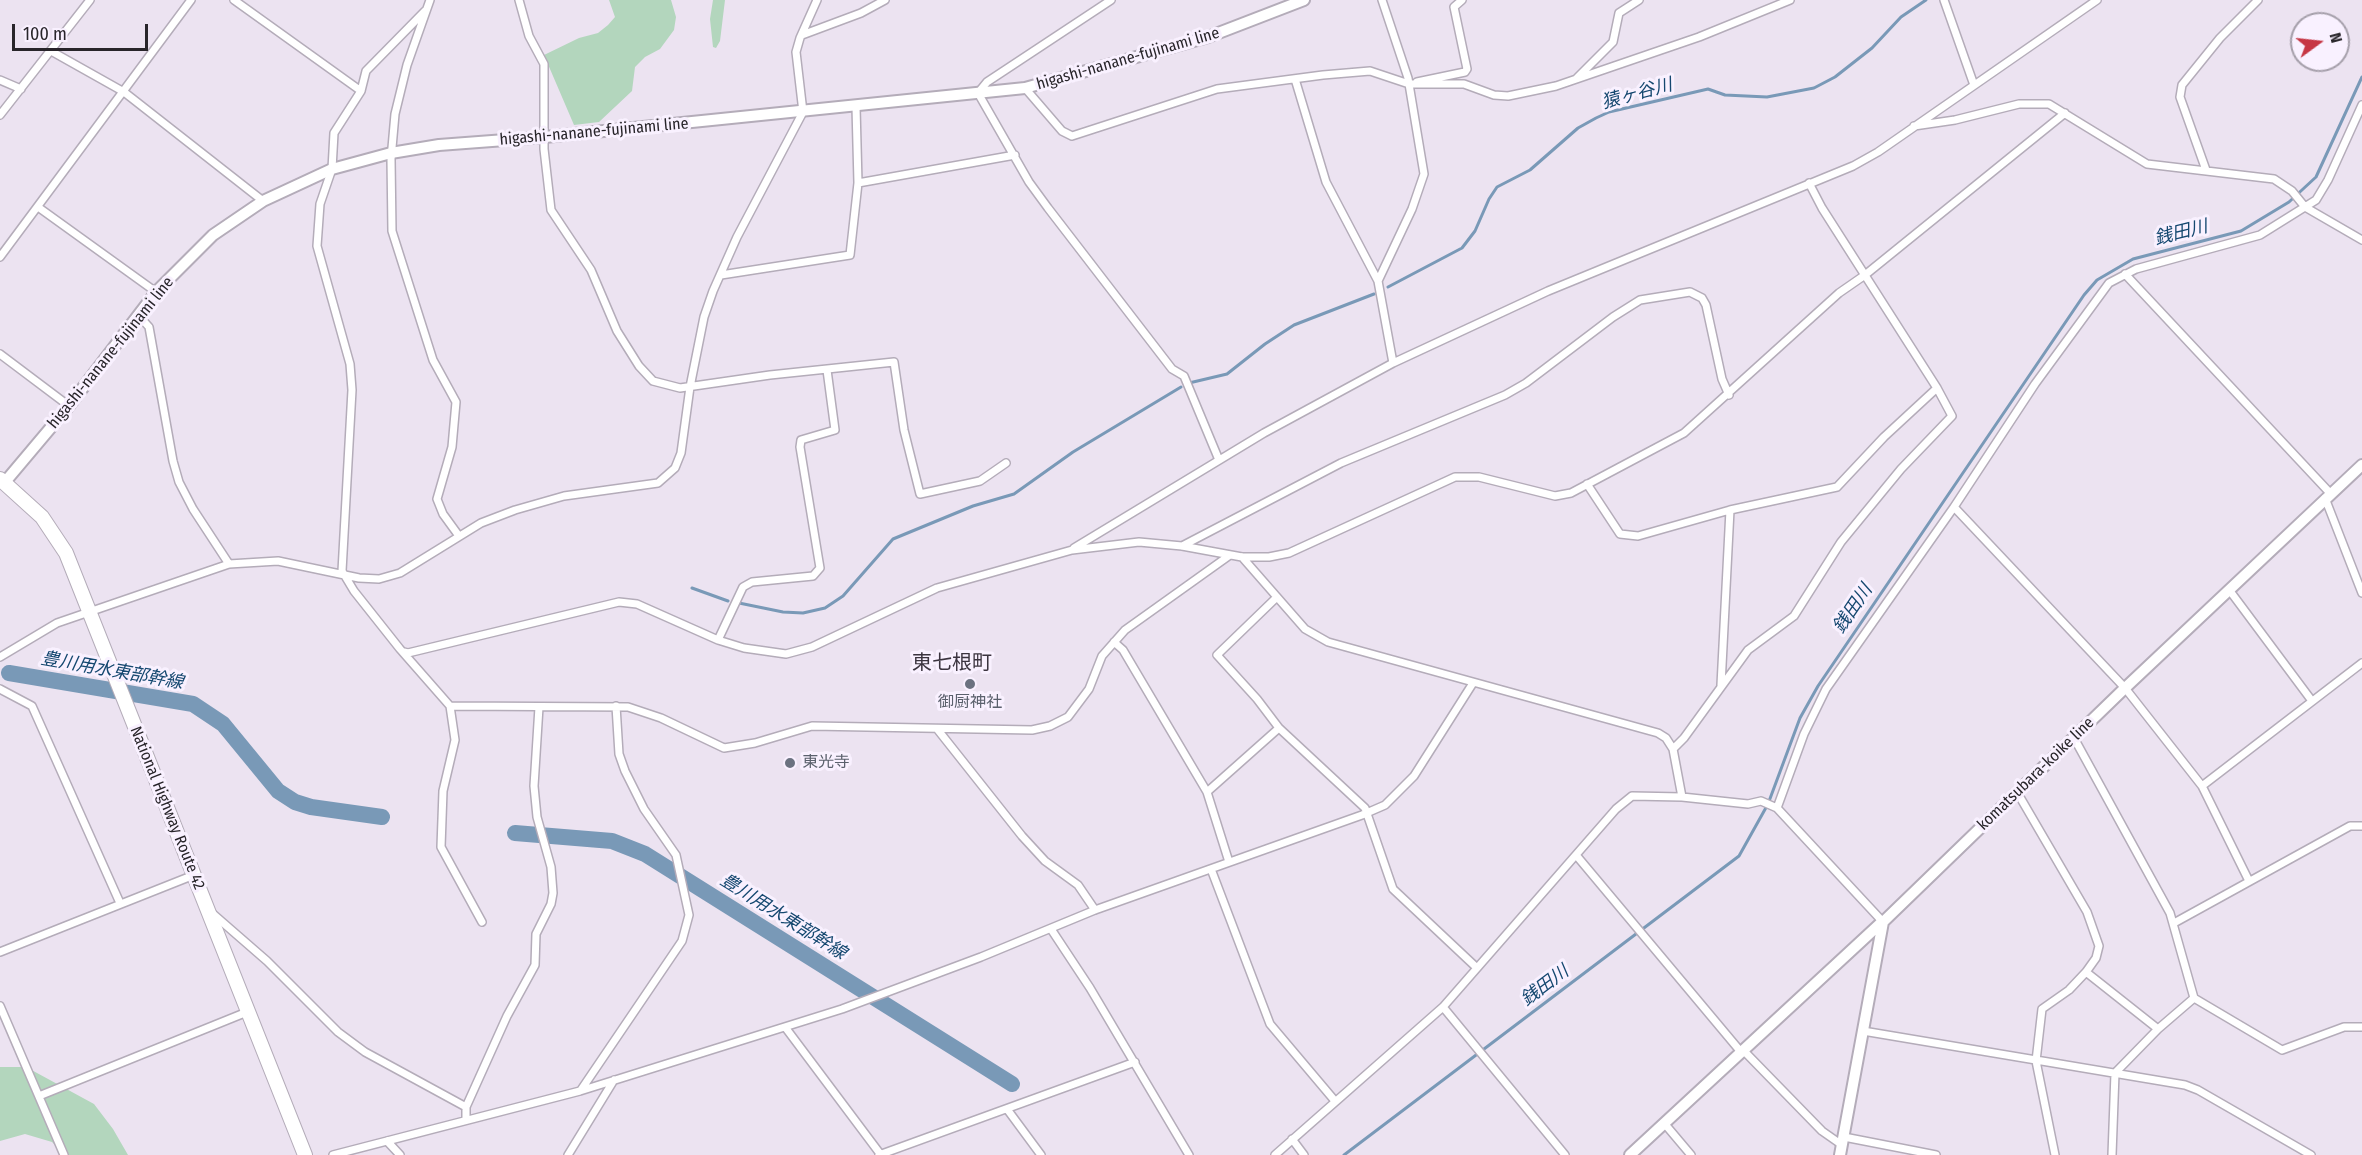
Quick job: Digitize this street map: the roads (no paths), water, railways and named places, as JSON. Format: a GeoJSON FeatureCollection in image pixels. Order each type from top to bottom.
{"type":"FeatureCollection","features":[{"type":"Feature","properties":{"kind":"highway","name":"National Highway Route 42"},"geometry":{"type":"LineString","coordinates":[[2,481],[42,518],[66,552],[305,1155]]}},
{"type":"Feature","properties":{"kind":"main road","name":"higashi-nanane-fujinami line"},"geometry":{"type":"LineString","coordinates":[[2,481],[69,406],[156,292],[213,235],[263,201],[332,169],[391,153],[439,145],[855,107],[1025,88],[1208,37],[1304,0]]}},
{"type":"Feature","properties":{"kind":"main road","name":"komatsubara-koike line"},"geometry":{"type":"LineString","coordinates":[[1630,1155],[1883,922],[2124,688],[2362,465]]}},
{"type":"Feature","properties":{"kind":"main road"},"geometry":{"type":"LineString","coordinates":[[1842,1146],[1883,922]]}},
{"type":"Feature","properties":{"kind":"street"},"geometry":{"type":"LineString","coordinates":[[0,115],[90,0]]}},
{"type":"Feature","properties":{"kind":"street"},"geometry":{"type":"LineString","coordinates":[[0,257],[191,0]]}},
{"type":"Feature","properties":{"kind":"street"},"geometry":{"type":"LineString","coordinates":[[234,0],[361,91]]}},
{"type":"Feature","properties":{"kind":"street"},"geometry":{"type":"LineString","coordinates":[[430,0],[424,11],[395,114],[391,153],[392,231],[433,360],[456,402],[452,447],[437,500],[443,514],[459,536]]}},
{"type":"Feature","properties":{"kind":"street"},"geometry":{"type":"LineString","coordinates":[[519,0],[529,36],[544,64],[545,137],[551,210],[591,270],[618,331],[639,366],[653,381],[680,388],[894,362],[904,430],[920,494],[980,481],[1006,463]]}},
{"type":"Feature","properties":{"kind":"street"},"geometry":{"type":"LineString","coordinates":[[0,657],[46,628],[229,564],[278,561],[343,575],[379,579],[400,573],[459,536],[506,513],[554,499],[658,483],[675,468],[681,453],[690,387],[704,317],[737,237],[803,112],[796,52],[817,0]]}},
{"type":"Feature","properties":{"kind":"street"},"geometry":{"type":"LineString","coordinates":[[801,35],[861,13],[885,0]]}},
{"type":"Feature","properties":{"kind":"street"},"geometry":{"type":"LineString","coordinates":[[1111,0],[987,82],[978,93],[1048,208],[1172,369],[1184,376],[1220,460]]}},
{"type":"Feature","properties":{"kind":"street"},"geometry":{"type":"LineString","coordinates":[[1378,281],[1424,182],[1409,84],[1382,0]]}},
{"type":"Feature","properties":{"kind":"street"},"geometry":{"type":"LineString","coordinates":[[1409,84],[1465,72],[1467,69],[1454,8],[1462,0]]}},
{"type":"Feature","properties":{"kind":"street"},"geometry":{"type":"LineString","coordinates":[[1575,80],[1613,42],[1619,13],[1639,0]]}},
{"type":"Feature","properties":{"kind":"street"},"geometry":{"type":"LineString","coordinates":[[1025,88],[1062,131],[1072,136],[1217,90],[1370,71],[1409,84],[1464,84],[1494,95],[1508,96],[1575,80],[1689,40],[1790,0]]}},
{"type":"Feature","properties":{"kind":"street"},"geometry":{"type":"LineString","coordinates":[[1944,0],[1974,85]]}},
{"type":"Feature","properties":{"kind":"street"},"geometry":{"type":"LineString","coordinates":[[1072,550],[1220,460],[1394,363],[1548,291],[1853,166],[1878,152],[1912,126],[2097,0]]}},
{"type":"Feature","properties":{"kind":"street"},"geometry":{"type":"LineString","coordinates":[[2206,170],[2180,97],[2182,85],[2220,38],[2258,0]]}},
{"type":"Feature","properties":{"kind":"street"},"geometry":{"type":"LineString","coordinates":[[424,11],[366,71],[361,91],[334,133],[332,169],[321,204],[317,246],[350,364],[352,390],[343,575],[430,686],[450,706],[455,740],[443,791],[441,847],[482,922]]}},
{"type":"Feature","properties":{"kind":"street"},"geometry":{"type":"LineString","coordinates":[[51,51],[124,92],[263,201]]}},
{"type":"Feature","properties":{"kind":"street"},"geometry":{"type":"LineString","coordinates":[[1294,79],[1326,182],[1378,281],[1394,363]]}},
{"type":"Feature","properties":{"kind":"street"},"geometry":{"type":"LineString","coordinates":[[0,80],[21,89]]}},
{"type":"Feature","properties":{"kind":"street"},"geometry":{"type":"LineString","coordinates":[[1912,126],[1955,120],[2029,102],[2049,104],[2147,164],[2274,179],[2292,191],[2304,206],[2362,240]]}},
{"type":"Feature","properties":{"kind":"street"},"geometry":{"type":"LineString","coordinates":[[1777,808],[1804,734],[1826,689],[1954,507],[2100,292],[2109,283],[2136,269],[2260,235],[2316,200],[2328,180],[2362,105]]}},
{"type":"Feature","properties":{"kind":"street"},"geometry":{"type":"LineString","coordinates":[[721,275],[850,255],[858,183],[855,107]]}},
{"type":"Feature","properties":{"kind":"street"},"geometry":{"type":"LineString","coordinates":[[404,652],[408,653],[619,602],[648,608],[718,640],[744,648],[786,654],[812,647],[936,588],[1072,550],[1139,542],[1182,546],[1242,557],[1289,553],[1438,482],[1455,477],[1479,477],[1555,496],[1571,493],[1684,433],[1729,395],[1839,293],[1865,275],[2065,113]]}},
{"type":"Feature","properties":{"kind":"street"},"geometry":{"type":"LineString","coordinates":[[858,183],[1015,155]]}},
{"type":"Feature","properties":{"kind":"street"},"geometry":{"type":"LineString","coordinates":[[1673,749],[1684,738],[1748,650],[1794,616],[1841,542],[1901,469],[1952,416],[1937,388],[1822,208],[1809,183]]}},
{"type":"Feature","properties":{"kind":"street"},"geometry":{"type":"LineString","coordinates":[[38,207],[156,292]]}},
{"type":"Feature","properties":{"kind":"street"},"geometry":{"type":"LineString","coordinates":[[2125,274],[2327,496],[2362,593]]}},
{"type":"Feature","properties":{"kind":"street"},"geometry":{"type":"LineString","coordinates":[[1182,546],[1341,463],[1505,395],[1526,383],[1613,316],[1640,300],[1690,292],[1702,298],[1706,304],[1722,379],[1729,395]]}},
{"type":"Feature","properties":{"kind":"street"},"geometry":{"type":"LineString","coordinates":[[139,316],[149,327],[169,441],[179,482],[193,509],[229,564]]}},
{"type":"Feature","properties":{"kind":"street"},"geometry":{"type":"LineString","coordinates":[[0,354],[69,406]]}},
{"type":"Feature","properties":{"kind":"street"},"geometry":{"type":"LineString","coordinates":[[718,640],[743,587],[752,582],[813,576],[820,568],[800,447],[801,440],[835,430],[827,370]]}},
{"type":"Feature","properties":{"kind":"street"},"geometry":{"type":"LineString","coordinates":[[1587,484],[1611,523],[1625,536],[1638,536],[1730,510],[1837,487],[1884,437],[1937,388]]}},
{"type":"Feature","properties":{"kind":"street"},"geometry":{"type":"LineString","coordinates":[[1954,507],[2124,688],[2202,786],[2249,881]]}},
{"type":"Feature","properties":{"kind":"street"},"geometry":{"type":"LineString","coordinates":[[1721,685],[1730,510]]}},
{"type":"Feature","properties":{"kind":"street"},"geometry":{"type":"LineString","coordinates":[[450,706],[616,706],[639,709],[724,748],[755,743],[812,726],[1032,730],[1050,726],[1068,717],[1083,699],[1102,656],[1137,618],[1230,555]]}},
{"type":"Feature","properties":{"kind":"street"},"geometry":{"type":"LineString","coordinates":[[1242,557],[1305,629],[1328,642],[1658,733],[1666,738],[1673,749],[1683,797]]}},
{"type":"Feature","properties":{"kind":"street"},"geometry":{"type":"LineString","coordinates":[[2230,591],[2312,701]]}},
{"type":"Feature","properties":{"kind":"street"},"geometry":{"type":"LineString","coordinates":[[1277,597],[1217,655],[1257,699],[1279,728],[1366,812],[1393,889],[1477,968]]}},
{"type":"Feature","properties":{"kind":"street"},"geometry":{"type":"LineString","coordinates":[[1114,642],[1124,650],[1208,792],[1229,862]]}},
{"type":"Feature","properties":{"kind":"street"},"geometry":{"type":"LineString","coordinates":[[2202,786],[2362,663]]}},
{"type":"Feature","properties":{"kind":"street"},"geometry":{"type":"LineString","coordinates":[[333,1155],[466,1118],[580,1091],[842,1010],[1095,910],[1385,805],[1414,776],[1473,683]]}},
{"type":"Feature","properties":{"kind":"street"},"geometry":{"type":"LineString","coordinates":[[0,689],[32,706],[120,903]]}},
{"type":"Feature","properties":{"kind":"street"},"geometry":{"type":"LineString","coordinates":[[580,1091],[682,941],[688,915],[676,855],[644,809],[619,754],[616,706]]}},
{"type":"Feature","properties":{"kind":"street"},"geometry":{"type":"LineString","coordinates":[[466,1118],[466,1107],[507,1016],[535,965],[536,934],[551,904],[553,892],[551,867],[540,827],[534,786],[539,707]]}},
{"type":"Feature","properties":{"kind":"street"},"geometry":{"type":"LineString","coordinates":[[1208,792],[1279,728]]}},
{"type":"Feature","properties":{"kind":"street"},"geometry":{"type":"LineString","coordinates":[[938,730],[1022,836],[1045,861],[1078,885],[1095,910]]}},
{"type":"Feature","properties":{"kind":"street"},"geometry":{"type":"LineString","coordinates":[[2074,738],[2174,922],[2194,998],[2282,1050],[2344,1027],[2362,1027]]}},
{"type":"Feature","properties":{"kind":"street"},"geometry":{"type":"LineString","coordinates":[[2017,792],[2094,925],[2099,946],[2096,958],[2086,972],[2069,990],[2042,1009],[2036,1061],[2054,1155]]}},
{"type":"Feature","properties":{"kind":"street"},"geometry":{"type":"LineString","coordinates":[[1275,1155],[1443,1006],[1623,801],[1632,796],[1683,797],[1748,804],[1761,801],[1777,808],[1883,922]]}},
{"type":"Feature","properties":{"kind":"street"},"geometry":{"type":"LineString","coordinates":[[2174,922],[2350,826],[2362,826]]}},
{"type":"Feature","properties":{"kind":"street"},"geometry":{"type":"LineString","coordinates":[[1576,855],[1742,1051],[1822,1131],[1842,1146],[1936,1155]]}},
{"type":"Feature","properties":{"kind":"street"},"geometry":{"type":"LineString","coordinates":[[1211,868],[1270,1024],[1335,1101]]}},
{"type":"Feature","properties":{"kind":"street"},"geometry":{"type":"LineString","coordinates":[[0,952],[194,875]]}},
{"type":"Feature","properties":{"kind":"street"},"geometry":{"type":"LineString","coordinates":[[207,909],[267,961],[338,1032],[365,1052],[466,1107]]}},
{"type":"Feature","properties":{"kind":"street"},"geometry":{"type":"LineString","coordinates":[[1051,929],[1135,1062],[1189,1155]]}},
{"type":"Feature","properties":{"kind":"street"},"geometry":{"type":"LineString","coordinates":[[2086,972],[2158,1029]]}},
{"type":"Feature","properties":{"kind":"street"},"geometry":{"type":"LineString","coordinates":[[2112,1155],[2115,1074],[2158,1029],[2194,998]]}},
{"type":"Feature","properties":{"kind":"street"},"geometry":{"type":"LineString","coordinates":[[0,1006],[64,1155]]}},
{"type":"Feature","properties":{"kind":"street"},"geometry":{"type":"LineString","coordinates":[[1443,1006],[1565,1155]]}},
{"type":"Feature","properties":{"kind":"street"},"geometry":{"type":"LineString","coordinates":[[39,1096],[247,1012]]}},
{"type":"Feature","properties":{"kind":"street"},"geometry":{"type":"LineString","coordinates":[[785,1027],[880,1155],[1135,1062]]}},
{"type":"Feature","properties":{"kind":"street"},"geometry":{"type":"LineString","coordinates":[[1863,1031],[2185,1085],[2198,1090],[2311,1155]]}},
{"type":"Feature","properties":{"kind":"street"},"geometry":{"type":"LineString","coordinates":[[569,1155],[614,1080]]}},
{"type":"Feature","properties":{"kind":"street"},"geometry":{"type":"LineString","coordinates":[[1007,1109],[1041,1155]]}},
{"type":"Feature","properties":{"kind":"street"},"geometry":{"type":"LineString","coordinates":[[1664,1123],[1691,1155]]}},
{"type":"Feature","properties":{"kind":"street"},"geometry":{"type":"LineString","coordinates":[[1292,1139],[1304,1155]]}},
{"type":"Feature","properties":{"kind":"street"},"geometry":{"type":"LineString","coordinates":[[387,1141],[400,1155]]}},
{"type":"Feature","properties":{"kind":"waterway","name":"猿ヶ谷川"},"geometry":{"type":"LineString","coordinates":[[1388,287],[1462,248],[1475,231],[1497,187],[1530,170],[1578,128],[1596,118],[1609,112],[1708,89],[1725,95],[1767,97],[1814,88],[1835,77],[1872,48],[1901,17],[1926,0]]}},
{"type":"Feature","properties":{"kind":"waterway","name":"銭田川"},"geometry":{"type":"LineString","coordinates":[[1344,1155],[1739,856],[1768,804],[1800,718],[1818,686],[2084,295],[2097,280],[2133,259],[2241,231],[2289,202],[2316,177],[2362,77]]}},
{"type":"Feature","properties":{"kind":"waterway","name":"猿ヶ谷川"},"geometry":{"type":"LineString","coordinates":[[1189,383],[1227,374],[1294,325],[1374,294]]}},
{"type":"Feature","properties":{"kind":"waterway"},"geometry":{"type":"LineString","coordinates":[[739,603],[783,612],[803,613],[825,608],[843,596],[893,539],[973,506],[1014,494],[1073,452],[1181,387]]}},
{"type":"Feature","properties":{"kind":"waterway"},"geometry":{"type":"LineString","coordinates":[[692,588],[728,601]]}},
{"type":"Feature","properties":{"kind":"waterway","name":"豊川用水東部幹線"},"geometry":{"type":"LineString","coordinates":[[9,673],[193,704],[223,724],[278,791],[295,802],[311,807],[382,817]]}},
{"type":"Feature","properties":{"kind":"waterway","name":"豊川用水東部幹線"},"geometry":{"type":"LineString","coordinates":[[515,833],[612,841],[645,854],[1012,1084]]}},
{"type":"Feature","properties":{"kind":"place","name":"御厨神社"},"geometry":{"type":"Point","coordinates":[970,684]}},
{"type":"Feature","properties":{"kind":"place","name":"東光寺"},"geometry":{"type":"Point","coordinates":[790,763]}},
{"type":"Feature","properties":{"kind":"district","name":"東七根町"},"geometry":{"type":"Point","coordinates":[952,663]}}]}
